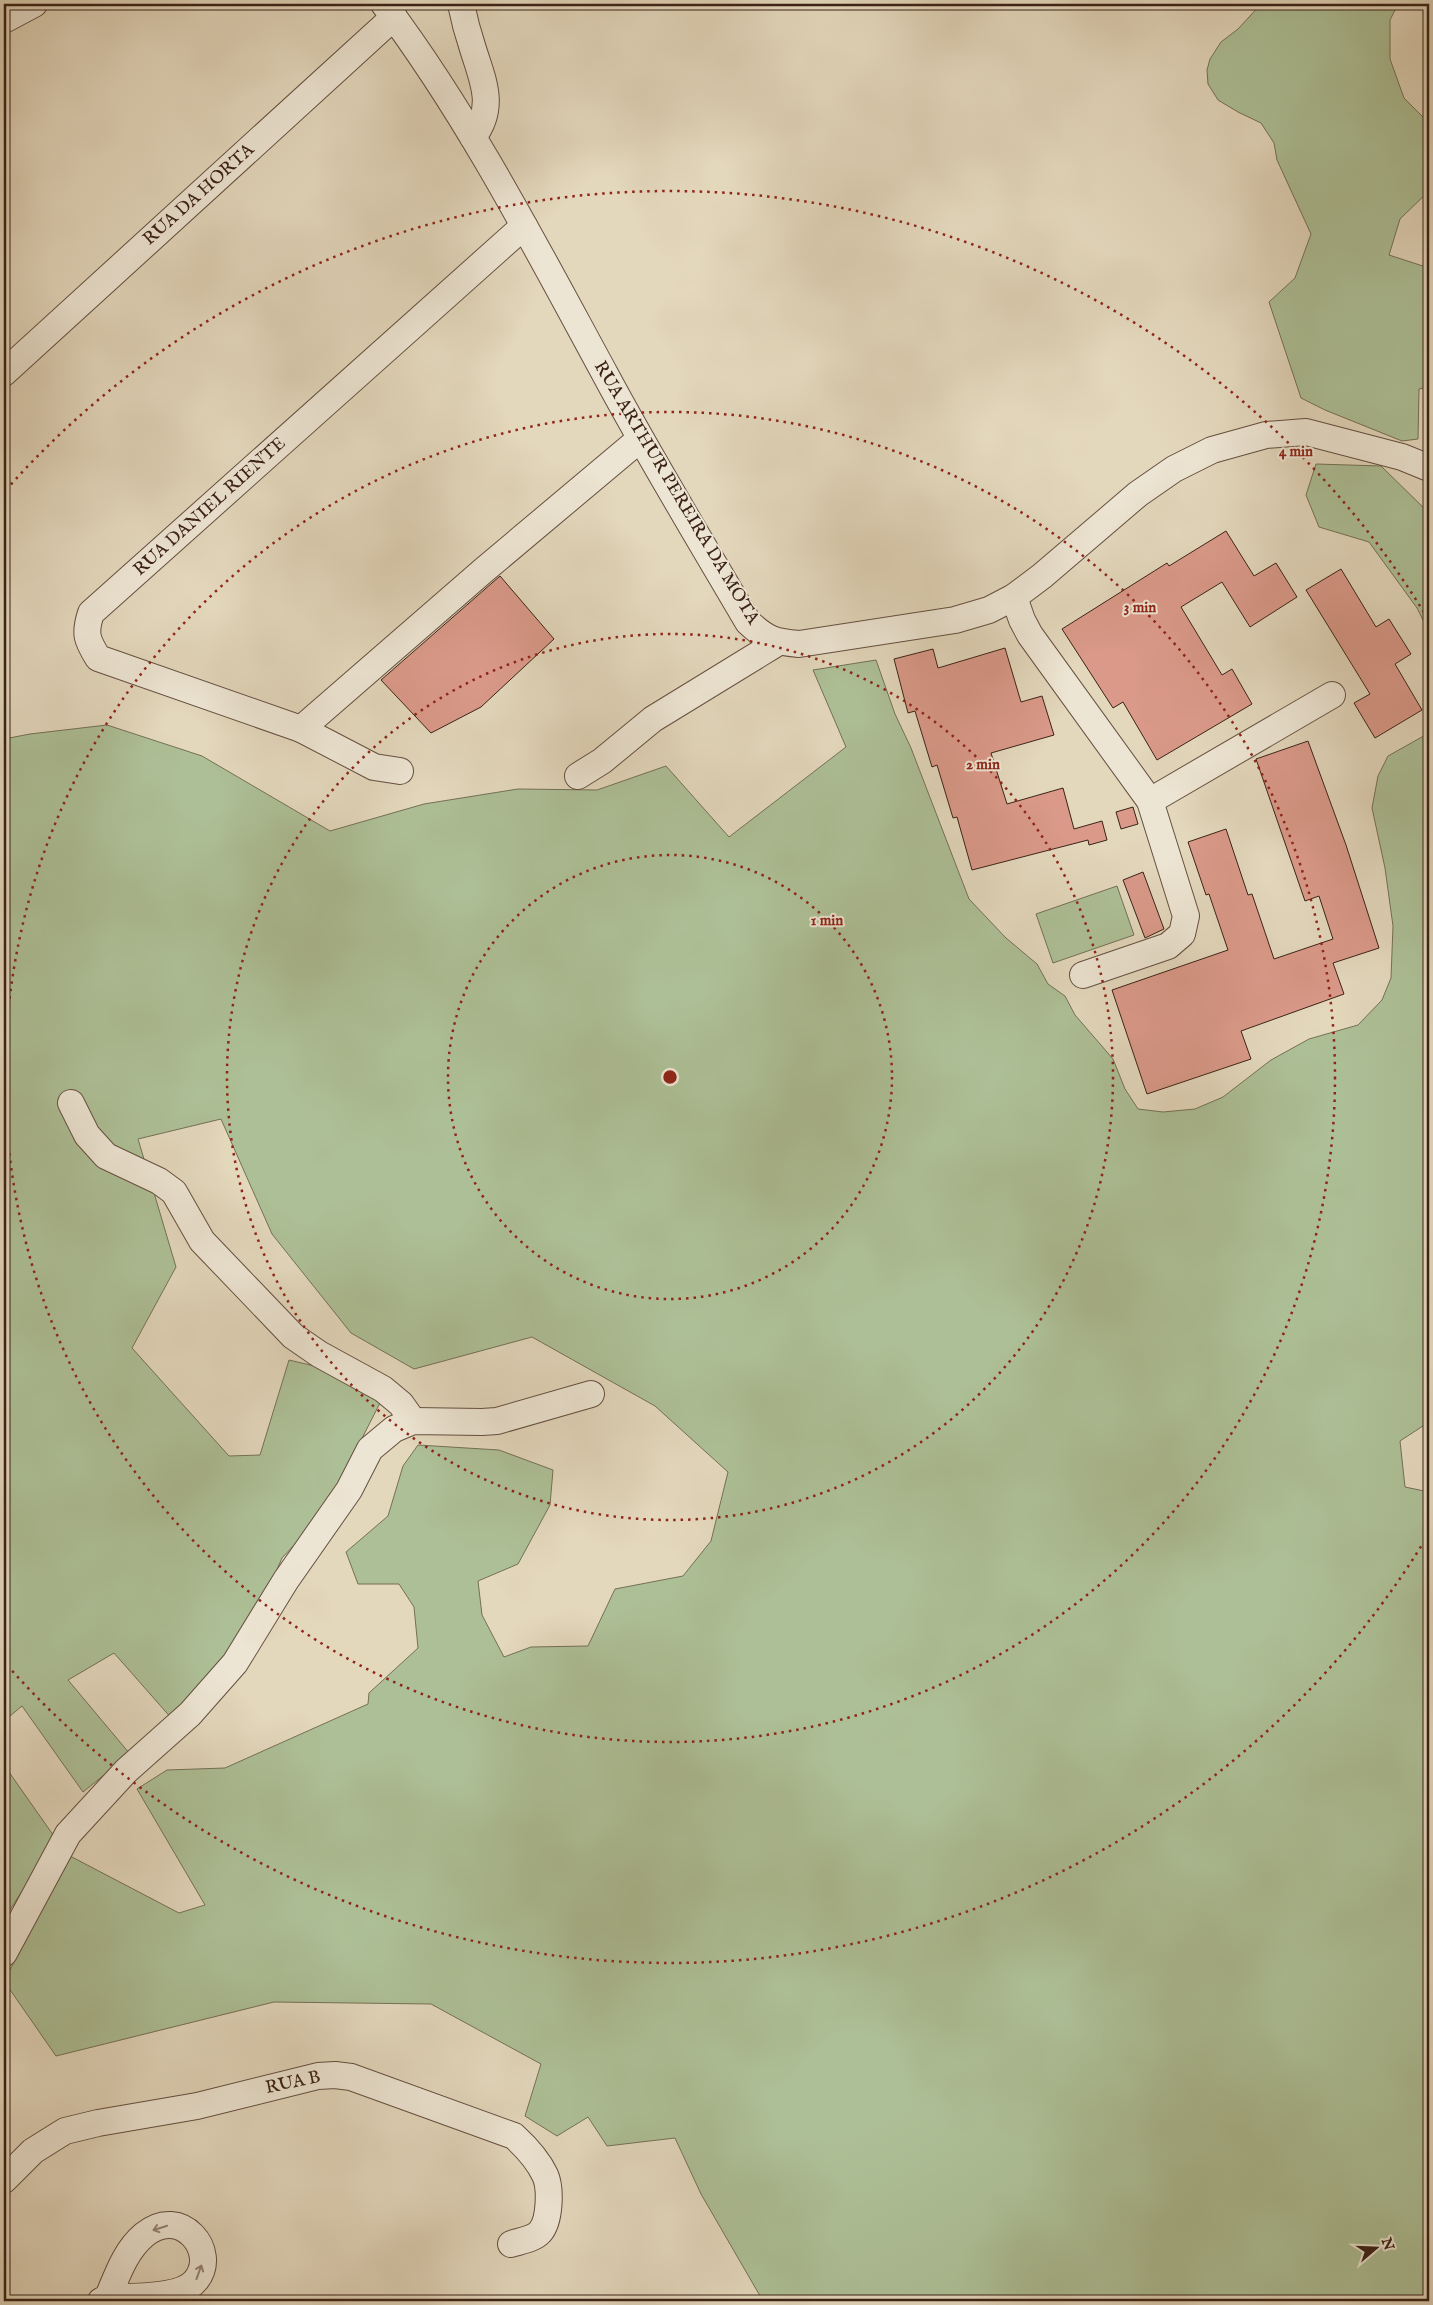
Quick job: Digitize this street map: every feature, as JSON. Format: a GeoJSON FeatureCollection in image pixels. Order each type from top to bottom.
{"type":"FeatureCollection","features":[{"type":"Feature","properties":{"kind":"street"},"geometry":{"type":"LineString","coordinates":[[4,20],[34,4]]}},
{"type":"Feature","properties":{"kind":"street"},"geometry":{"type":"LineString","coordinates":[[461,4],[465,27],[486,90],[486,111],[481,126],[472,137]]}},
{"type":"Feature","properties":{"kind":"street","name":"RUA ARTHUR PEREIRA DA MOTA"},"geometry":{"type":"LineString","coordinates":[[389,10],[472,137],[524,226],[640,439],[748,622],[761,634],[776,643]]}},
{"type":"Feature","properties":{"kind":"street","name":"RUA DA HORTA"},"geometry":{"type":"LineString","coordinates":[[8,359],[389,10]]}},
{"type":"Feature","properties":{"kind":"street","name":"RUA DANIEL RIENTE"},"geometry":{"type":"LineString","coordinates":[[400,771],[374,767],[301,729],[98,658],[88,642],[86,628],[91,613],[524,226]]}},
{"type":"Feature","properties":{"kind":"street"},"geometry":{"type":"LineString","coordinates":[[578,776],[602,761],[654,719],[776,643],[799,644],[955,620],[989,610],[1014,597],[1042,576],[1138,494],[1174,469],[1212,450],[1266,436],[1306,432],[1402,457],[1429,468]]}},
{"type":"Feature","properties":{"kind":"street"},"geometry":{"type":"LineString","coordinates":[[301,729],[484,570],[640,439]]}},
{"type":"Feature","properties":{"kind":"street"},"geometry":{"type":"LineString","coordinates":[[1014,597],[1022,620],[1030,635],[1150,801],[1186,916],[1182,934],[1168,946],[1083,975]]}},
{"type":"Feature","properties":{"kind":"street"},"geometry":{"type":"LineString","coordinates":[[1150,801],[1332,695]]}},
{"type":"Feature","properties":{"kind":"street"},"geometry":{"type":"LineString","coordinates":[[71,1103],[87,1135],[106,1156],[159,1181],[174,1192],[202,1241],[293,1336],[320,1354],[383,1389],[400,1404],[413,1421]]}},
{"type":"Feature","properties":{"kind":"street"},"geometry":{"type":"LineString","coordinates":[[4,1953],[68,1834],[126,1771],[190,1714],[235,1663],[286,1580],[349,1490],[370,1450],[394,1429],[413,1421],[496,1421],[591,1394]]}},
{"type":"Feature","properties":{"kind":"street","name":"RUA B"},"geometry":{"type":"LineString","coordinates":[[4,2180],[33,2151],[65,2131],[98,2122],[197,2106],[318,2076],[335,2075],[351,2078],[514,2136],[529,2150],[546,2176],[548,2206],[546,2222],[540,2232],[512,2244]]}},
{"type":"Feature","properties":{"kind":"green space"},"geometry":{"type":"Polygon","coordinates":[[[1261,4],[1398,4],[1390,20],[1390,59],[1404,98],[1429,123],[1429,191],[1400,219],[1389,255],[1429,268],[1429,387],[1419,389],[1418,439],[1402,441],[1325,410],[1301,398],[1269,302],[1295,278],[1311,234],[1277,160],[1274,143],[1261,123],[1218,100],[1208,84],[1207,70],[1210,59],[1221,42],[1238,29],[1261,4]]]}},
{"type":"Feature","properties":{"kind":"green space"},"geometry":{"type":"Polygon","coordinates":[[[1316,464],[1381,466],[1429,513],[1429,632],[1417,608],[1369,542],[1319,527],[1306,495],[1316,464]]]}},
{"type":"Feature","properties":{"kind":"green space"},"geometry":{"type":"Polygon","coordinates":[[[876,660],[895,714],[911,748],[969,899],[1006,938],[1037,964],[1048,984],[1065,996],[1075,1015],[1113,1059],[1125,1089],[1138,1109],[1163,1112],[1195,1109],[1223,1097],[1271,1060],[1309,1039],[1358,1025],[1382,1000],[1391,978],[1393,926],[1385,868],[1372,808],[1378,776],[1388,756],[1429,733],[1429,1422],[1400,1441],[1405,1487],[1429,1492],[1429,2301],[763,2301],[701,2194],[675,2138],[607,2146],[588,2117],[557,2136],[525,2116],[541,2064],[431,2004],[274,2002],[56,2056],[4,1981],[70,1856],[179,1913],[205,1905],[137,1789],[167,1770],[225,1768],[368,1704],[369,1693],[418,1648],[414,1607],[399,1584],[358,1584],[346,1552],[388,1516],[403,1466],[418,1445],[499,1450],[553,1470],[550,1505],[518,1564],[478,1581],[482,1615],[504,1657],[531,1647],[588,1646],[615,1589],[683,1576],[711,1541],[728,1472],[655,1406],[532,1337],[414,1369],[351,1333],[272,1234],[221,1119],[138,1139],[176,1267],[132,1348],[229,1456],[260,1455],[289,1360],[344,1373],[382,1399],[324,1513],[282,1558],[252,1627],[173,1720],[114,1653],[68,1680],[130,1754],[83,1792],[22,1706],[4,1721],[4,739],[107,725],[202,756],[330,831],[424,804],[518,789],[597,790],[666,766],[729,837],[846,747],[813,670],[876,660]]]}},
{"type":"Feature","properties":{"kind":"green space"},"geometry":{"type":"Polygon","coordinates":[[[1117,886],[1134,935],[1053,963],[1036,914],[1117,886]]]}},
{"type":"Feature","properties":{"kind":"green space"},"geometry":{"type":"Polygon","coordinates":[[[4,1765],[56,1839],[4,1919],[4,1765]]]}},
{"type":"Feature","properties":{"kind":"building"},"geometry":{"type":"Polygon","coordinates":[[[1226,531],[1254,576],[1276,563],[1297,597],[1250,627],[1222,582],[1181,607],[1222,675],[1232,669],[1252,704],[1157,760],[1123,702],[1113,708],[1062,629],[1167,563],[1169,566],[1226,531]]]}},
{"type":"Feature","properties":{"kind":"building"},"geometry":{"type":"Polygon","coordinates":[[[1341,569],[1376,627],[1389,619],[1411,654],[1395,664],[1422,710],[1375,738],[1354,703],[1370,694],[1306,590],[1341,569]]]}},
{"type":"Feature","properties":{"kind":"building"},"geometry":{"type":"Polygon","coordinates":[[[500,576],[554,639],[481,707],[431,733],[381,680],[500,576]]]}},
{"type":"Feature","properties":{"kind":"building"},"geometry":{"type":"Polygon","coordinates":[[[1005,648],[1021,702],[1042,696],[1054,735],[991,753],[1007,804],[1063,788],[1074,829],[1102,821],[1107,840],[1089,845],[1088,840],[972,870],[957,817],[953,818],[937,765],[932,767],[915,711],[908,713],[894,659],[933,649],[938,668],[1005,648]]]}},
{"type":"Feature","properties":{"kind":"building"},"geometry":{"type":"Polygon","coordinates":[[[1308,741],[1346,845],[1379,948],[1333,963],[1344,994],[1241,1031],[1251,1059],[1147,1094],[1112,990],[1228,950],[1209,894],[1206,895],[1188,842],[1226,829],[1248,895],[1252,894],[1274,959],[1333,939],[1319,896],[1305,901],[1256,759],[1308,741]]]}},
{"type":"Feature","properties":{"kind":"building"},"geometry":{"type":"Polygon","coordinates":[[[1133,807],[1138,824],[1121,829],[1116,812],[1133,807]]]}},
{"type":"Feature","properties":{"kind":"building"},"geometry":{"type":"Polygon","coordinates":[[[1143,872],[1164,929],[1145,938],[1123,880],[1143,872]]]}}]}
